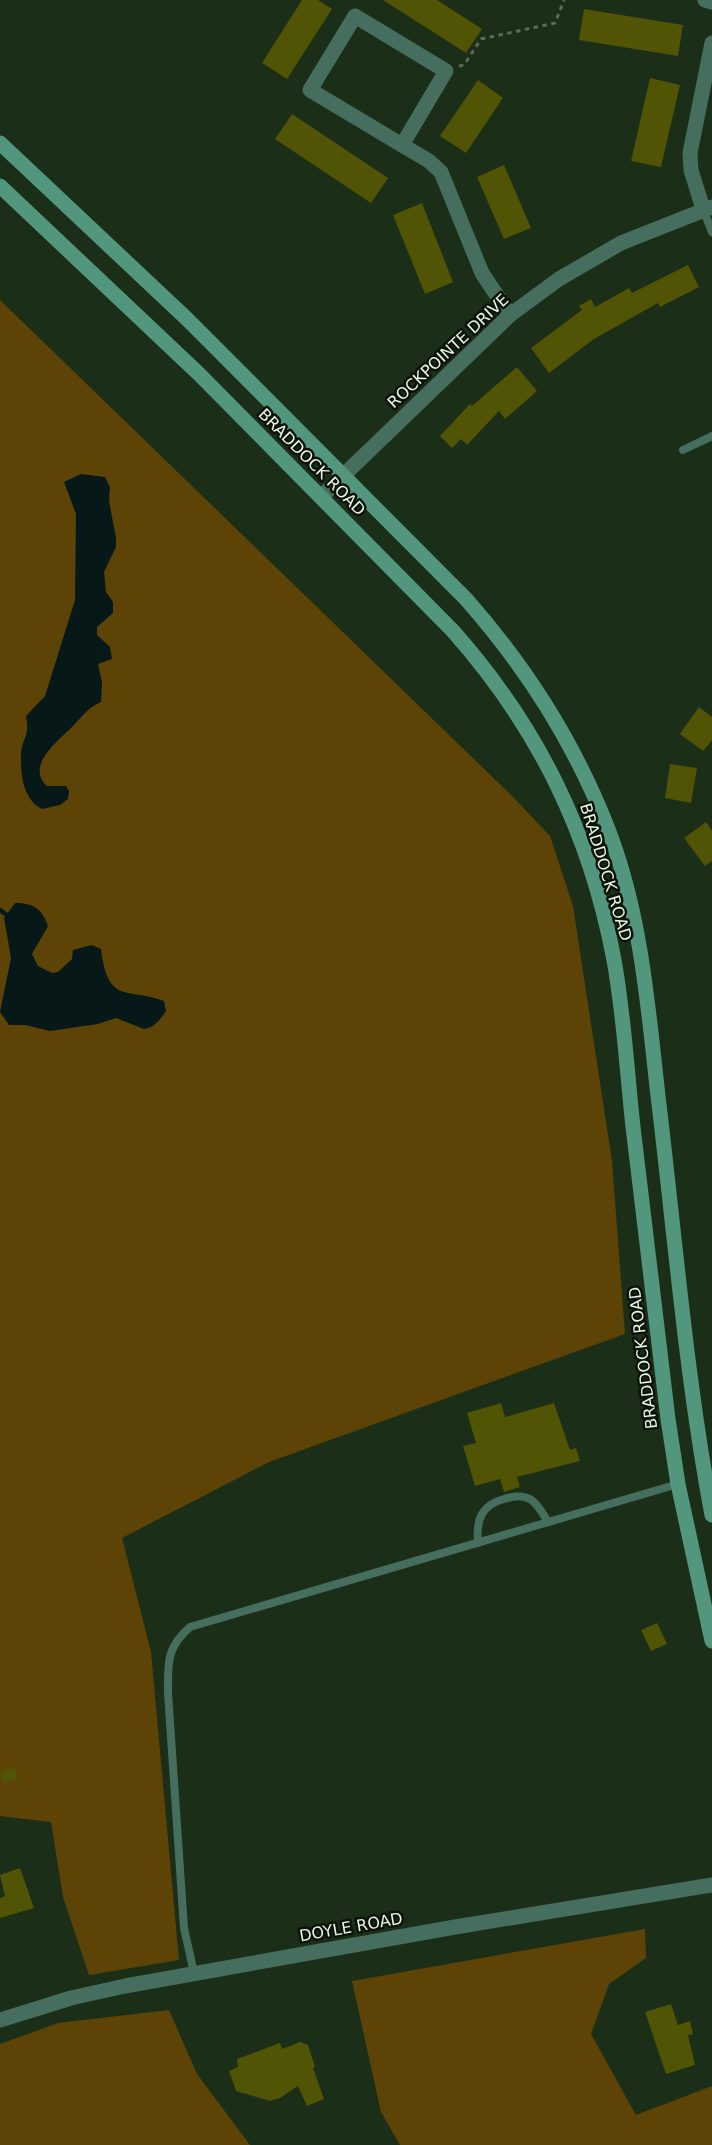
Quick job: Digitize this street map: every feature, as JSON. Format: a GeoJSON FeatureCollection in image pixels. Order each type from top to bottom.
{"type":"FeatureCollection","features":[{"type":"Feature","properties":{"kind":"main road","name":"BRADDOCK ROAD"},"geometry":{"type":"LineString","coordinates":[[0,143],[187,319],[466,599],[498,635],[558,725],[608,831],[639,943],[693,1400],[712,1515]]}},
{"type":"Feature","properties":{"kind":"main road","name":"BRADDOCK ROAD"},"geometry":{"type":"LineString","coordinates":[[0,186],[199,374],[453,631],[491,674],[535,742],[579,836],[605,918],[615,962],[678,1484],[712,1641]]}},
{"type":"Feature","properties":{"kind":"street"},"geometry":{"type":"LineString","coordinates":[[705,0],[712,2]]}},
{"type":"Feature","properties":{"kind":"street"},"geometry":{"type":"LineString","coordinates":[[402,145],[446,71],[355,16],[310,90],[402,145],[429,161],[441,172],[482,273],[510,315]]}},
{"type":"Feature","properties":{"kind":"street"},"geometry":{"type":"LineString","coordinates":[[708,208],[691,170],[690,153],[712,43]]}},
{"type":"Feature","properties":{"kind":"street","name":"ROCKPOINTE DRIVE"},"geometry":{"type":"LineString","coordinates":[[321,497],[510,315],[559,279],[597,256],[708,208]]}},
{"type":"Feature","properties":{"kind":"street","name":"DOYLE ROAD"},"geometry":{"type":"LineString","coordinates":[[0,2020],[71,1998],[194,1973],[455,1927],[712,1886]]}},
{"type":"Feature","properties":{"kind":"lane"},"geometry":{"type":"LineString","coordinates":[[708,208],[712,232]]}},
{"type":"Feature","properties":{"kind":"lane"},"geometry":{"type":"LineString","coordinates":[[683,450],[712,436]]}},
{"type":"Feature","properties":{"kind":"lane"},"geometry":{"type":"LineString","coordinates":[[194,1973],[184,1928],[168,1693],[168,1657],[178,1637],[190,1627],[678,1484]]}},
{"type":"Feature","properties":{"kind":"lane"},"geometry":{"type":"LineString","coordinates":[[478,1543],[477,1527],[485,1508],[494,1502],[516,1495],[522,1495],[536,1504],[548,1522]]}},
{"type":"Feature","properties":{"kind":"path"},"geometry":{"type":"LineString","coordinates":[[446,71],[464,65],[481,39],[555,22],[564,0]]}},
{"type":"Feature","properties":{"kind":"shaded area"},"geometry":{"type":"Polygon","coordinates":[[[0,300],[511,795],[550,836],[573,906],[612,1161],[625,1334],[269,1462],[122,1538],[151,1652],[179,1960],[89,1975],[63,1897],[51,1822],[0,1816],[0,300]]]}},
{"type":"Feature","properties":{"kind":"shaded area"},"geometry":{"type":"Polygon","coordinates":[[[81,474],[105,477],[110,487],[109,501],[116,547],[104,572],[106,592],[113,602],[113,613],[97,627],[97,635],[110,647],[112,659],[98,664],[102,682],[101,702],[85,713],[52,747],[42,762],[41,778],[47,786],[66,786],[69,791],[68,799],[60,805],[42,809],[31,799],[24,785],[21,753],[27,729],[26,716],[45,696],[75,600],[76,514],[64,482],[81,474]]]}},
{"type":"Feature","properties":{"kind":"shaded area"},"geometry":{"type":"Polygon","coordinates":[[[15,903],[27,904],[36,908],[43,915],[48,926],[32,954],[38,966],[52,973],[58,972],[72,959],[73,950],[92,945],[101,949],[108,979],[114,986],[121,991],[164,1001],[166,1011],[162,1017],[154,1025],[144,1029],[116,1018],[98,1024],[50,1031],[25,1025],[9,1025],[0,1012],[11,958],[4,918],[15,903]]]}},
{"type":"Feature","properties":{"kind":"shaded area"},"geometry":{"type":"Polygon","coordinates":[[[645,1929],[646,1958],[609,1984],[591,2034],[636,2115],[712,2086],[712,2145],[400,2145],[381,2112],[352,1981],[645,1929]]]}},
{"type":"Feature","properties":{"kind":"shaded area"},"geometry":{"type":"Polygon","coordinates":[[[169,2010],[197,2074],[250,2145],[0,2145],[0,2044],[58,2023],[169,2010]]]}},
{"type":"Feature","properties":{"kind":"building"},"geometry":{"type":"Polygon","coordinates":[[[302,0],[318,0],[332,9],[287,79],[262,63],[302,0]]]}},
{"type":"Feature","properties":{"kind":"building"},"geometry":{"type":"Polygon","coordinates":[[[383,0],[437,0],[482,29],[466,53],[383,0]]]}},
{"type":"Feature","properties":{"kind":"building"},"geometry":{"type":"Polygon","coordinates":[[[584,9],[683,25],[678,56],[579,40],[584,9]]]}},
{"type":"Feature","properties":{"kind":"building"},"geometry":{"type":"Polygon","coordinates":[[[650,78],[680,85],[661,167],[631,161],[650,78]]]}},
{"type":"Feature","properties":{"kind":"building"},"geometry":{"type":"Polygon","coordinates":[[[478,80],[503,98],[466,153],[440,136],[478,80]]]}},
{"type":"Feature","properties":{"kind":"building"},"geometry":{"type":"Polygon","coordinates":[[[292,114],[388,178],[371,203],[275,139],[292,114]]]}},
{"type":"Feature","properties":{"kind":"building"},"geometry":{"type":"Polygon","coordinates":[[[504,165],[531,228],[504,239],[477,177],[504,165]]]}},
{"type":"Feature","properties":{"kind":"building"},"geometry":{"type":"Polygon","coordinates":[[[422,203],[453,282],[425,294],[393,215],[422,203]]]}},
{"type":"Feature","properties":{"kind":"building"},"geometry":{"type":"Polygon","coordinates":[[[688,265],[699,287],[660,307],[658,303],[594,339],[549,373],[531,348],[582,310],[579,306],[591,299],[595,307],[629,288],[632,293],[688,265]]]}},
{"type":"Feature","properties":{"kind":"building"},"geometry":{"type":"Polygon","coordinates":[[[517,367],[537,391],[505,419],[499,411],[467,445],[461,439],[452,448],[440,436],[470,404],[472,406],[517,367]]]}},
{"type":"Feature","properties":{"kind":"building"},"geometry":{"type":"Polygon","coordinates":[[[699,707],[712,717],[712,740],[703,751],[680,734],[699,707]]]}},
{"type":"Feature","properties":{"kind":"building"},"geometry":{"type":"Polygon","coordinates":[[[670,764],[697,768],[691,803],[665,798],[670,764]]]}},
{"type":"Feature","properties":{"kind":"building"},"geometry":{"type":"Polygon","coordinates":[[[706,822],[712,831],[712,861],[705,866],[684,838],[706,822]]]}},
{"type":"Feature","properties":{"kind":"building"},"geometry":{"type":"Polygon","coordinates":[[[501,1403],[505,1417],[554,1403],[570,1450],[576,1448],[580,1461],[517,1477],[520,1487],[504,1492],[500,1479],[475,1486],[463,1446],[476,1443],[467,1413],[501,1403]]]}},
{"type":"Feature","properties":{"kind":"building"},"geometry":{"type":"Polygon","coordinates":[[[657,1623],[667,1644],[651,1651],[641,1630],[657,1623]]]}},
{"type":"Feature","properties":{"kind":"building"},"geometry":{"type":"Polygon","coordinates":[[[15,1768],[18,1779],[3,1783],[0,1772],[15,1768]]]}},
{"type":"Feature","properties":{"kind":"building"},"geometry":{"type":"Polygon","coordinates":[[[20,1868],[34,1908],[0,1918],[0,1898],[5,1896],[0,1875],[20,1868]]]}},
{"type":"Feature","properties":{"kind":"building"},"geometry":{"type":"Polygon","coordinates":[[[671,2004],[678,2025],[690,2021],[693,2034],[688,2035],[695,2065],[666,2074],[645,2012],[671,2004]]]}},
{"type":"Feature","properties":{"kind":"building"},"geometry":{"type":"Polygon","coordinates":[[[300,2042],[308,2045],[324,2099],[307,2106],[298,2086],[280,2098],[270,2101],[236,2091],[229,2071],[238,2067],[237,2059],[280,2043],[282,2049],[300,2042]]]}},
{"type":"Feature","properties":{"kind":"waterway"},"geometry":{"type":"LineString","coordinates":[[0,910],[7,915]]}}]}
